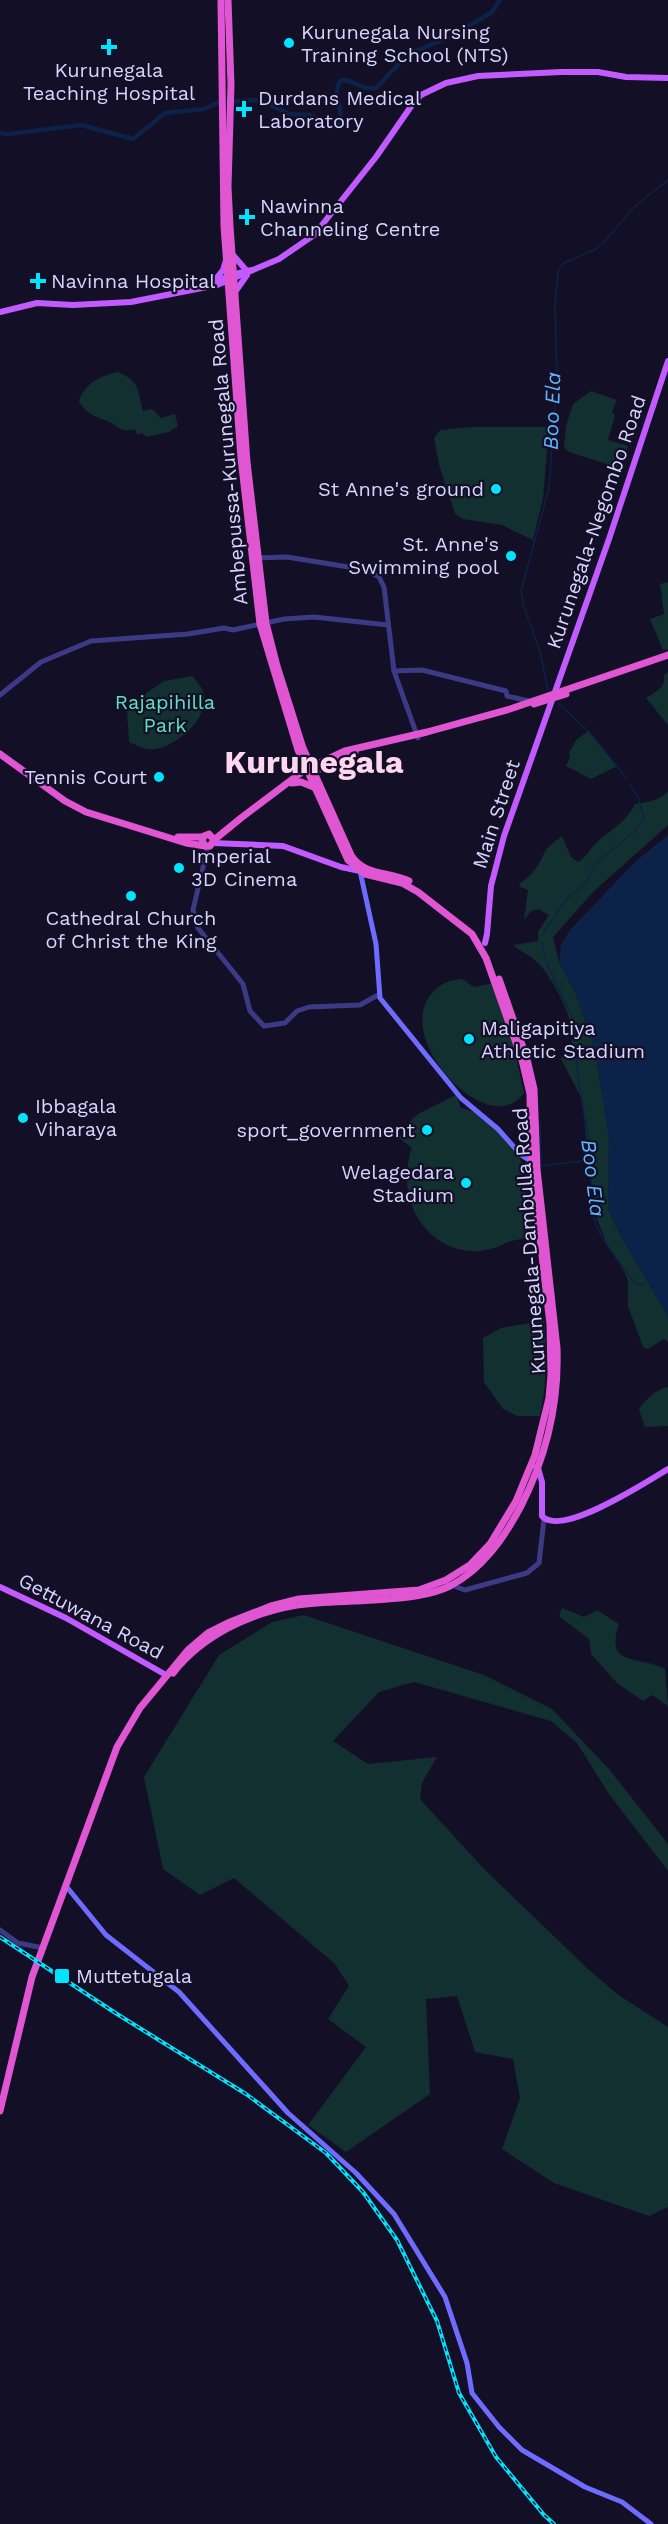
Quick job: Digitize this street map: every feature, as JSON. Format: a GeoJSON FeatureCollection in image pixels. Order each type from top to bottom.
{"type":"FeatureCollection","features":[{"type":"Feature","properties":{"kind":"highway","name":"Ambepussa-Kurunegala Road"},"geometry":{"type":"LineString","coordinates":[[221,0],[227,93],[231,106],[228,187],[229,255]]}},
{"type":"Feature","properties":{"kind":"highway","name":"Ambepussa-Kurunegala Road"},"geometry":{"type":"LineString","coordinates":[[228,0],[227,93],[223,110],[222,187],[254,558],[263,624],[301,749],[310,770]]}},
{"type":"Feature","properties":{"kind":"highway"},"geometry":{"type":"LineString","coordinates":[[417,736],[554,695],[668,656]]}},
{"type":"Feature","properties":{"kind":"highway"},"geometry":{"type":"LineString","coordinates":[[0,754],[65,801],[86,812],[173,837],[186,843],[208,841],[290,783],[331,759],[510,714],[554,695]]}},
{"type":"Feature","properties":{"kind":"highway"},"geometry":{"type":"LineString","coordinates":[[290,783],[300,767],[301,749],[315,757],[331,759]]}},
{"type":"Feature","properties":{"kind":"highway"},"geometry":{"type":"LineString","coordinates":[[290,783],[301,782],[319,787],[321,773],[331,759]]}},
{"type":"Feature","properties":{"kind":"highway","name":"Kurunegala-Dambulla Road"},"geometry":{"type":"LineString","coordinates":[[310,770],[351,855],[359,865],[373,872],[399,876],[416,885],[466,922],[484,943],[532,1076],[535,1099],[534,1162]]}},
{"type":"Feature","properties":{"kind":"highway","name":"Kurunegala-Dambulla Road"},"geometry":{"type":"LineString","coordinates":[[0,2111],[32,1977],[117,1747],[135,1714],[184,1653],[208,1633],[271,1606],[311,1598],[419,1590],[448,1583],[490,1544],[535,1467],[549,1398],[551,1349],[531,1109],[524,1068],[481,946],[465,927],[410,886],[360,871],[347,858],[319,787]]}},
{"type":"Feature","properties":{"kind":"main road"},"geometry":{"type":"LineString","coordinates":[[0,312],[37,303],[73,305],[131,302],[216,283],[286,255],[314,235],[376,157],[421,95],[446,83],[478,76],[561,72],[598,72],[627,77],[668,76]]}},
{"type":"Feature","properties":{"kind":"main road"},"geometry":{"type":"LineString","coordinates":[[216,283],[229,255],[247,272]]}},
{"type":"Feature","properties":{"kind":"main road"},"geometry":{"type":"LineString","coordinates":[[216,283],[232,293],[247,272]]}},
{"type":"Feature","properties":{"kind":"main road","name":"Kurunegala-Negombo Road"},"geometry":{"type":"LineString","coordinates":[[554,695],[668,362]]}},
{"type":"Feature","properties":{"kind":"main road","name":"Main Street"},"geometry":{"type":"LineString","coordinates":[[484,943],[495,867],[554,695]]}},
{"type":"Feature","properties":{"kind":"main road"},"geometry":{"type":"LineString","coordinates":[[208,841],[283,846],[341,867],[360,871],[376,944],[378,995],[461,1098],[491,1122],[521,1155],[534,1162]]}},
{"type":"Feature","properties":{"kind":"main road"},"geometry":{"type":"LineString","coordinates":[[535,1467],[542,1482],[541,1510],[544,1519],[561,1520],[586,1514],[668,1469]]}},
{"type":"Feature","properties":{"kind":"main road","name":"Gettuwana Road"},"geometry":{"type":"LineString","coordinates":[[0,1587],[66,1618],[167,1677]]}},
{"type":"Feature","properties":{"kind":"main road"},"geometry":{"type":"LineString","coordinates":[[66,1886],[106,1935],[179,1992],[288,2113],[362,2179],[394,2214],[445,2297],[467,2363],[472,2393],[499,2427],[522,2450],[585,2487],[622,2502],[651,2524]]}},
{"type":"Feature","properties":{"kind":"street"},"geometry":{"type":"LineString","coordinates":[[254,558],[287,557],[373,572],[381,580],[384,587],[394,671],[417,736]]}},
{"type":"Feature","properties":{"kind":"street"},"geometry":{"type":"LineString","coordinates":[[0,695],[41,662],[91,641],[188,634],[224,628],[233,630],[314,617],[388,625]]}},
{"type":"Feature","properties":{"kind":"street"},"geometry":{"type":"LineString","coordinates":[[394,671],[422,670],[506,692],[507,696],[529,702]]}},
{"type":"Feature","properties":{"kind":"street"},"geometry":{"type":"LineString","coordinates":[[208,841],[193,910],[194,919],[205,938],[243,984],[250,1011],[264,1026],[285,1023],[297,1011],[309,1007],[360,1005],[378,995]]}},
{"type":"Feature","properties":{"kind":"street"},"geometry":{"type":"LineString","coordinates":[[448,1583],[465,1590],[527,1573],[539,1563],[544,1519]]}},
{"type":"Feature","properties":{"kind":"street"},"geometry":{"type":"LineString","coordinates":[[0,1930],[18,1943],[43,1948]]}},
{"type":"Feature","properties":{"kind":"green space"},"geometry":{"type":"Polygon","coordinates":[[[118,372],[125,375],[137,387],[143,411],[152,409],[161,418],[175,414],[178,426],[169,432],[147,437],[142,433],[137,435],[135,429],[122,430],[88,412],[79,401],[85,389],[99,378],[118,372]]]}},
{"type":"Feature","properties":{"kind":"green space"},"geometry":{"type":"Polygon","coordinates":[[[591,391],[617,400],[612,412],[615,415],[608,440],[628,446],[622,463],[616,467],[569,452],[564,447],[566,426],[573,404],[591,391]]]}},
{"type":"Feature","properties":{"kind":"green space","name":"St Anne's ground"},"geometry":{"type":"Polygon","coordinates":[[[472,427],[549,427],[543,499],[533,540],[502,525],[463,519],[455,514],[439,464],[434,438],[440,430],[472,427]]]}},
{"type":"Feature","properties":{"kind":"green space"},"geometry":{"type":"Polygon","coordinates":[[[668,582],[668,649],[663,650],[650,619],[664,614],[660,584],[668,582]]]}},
{"type":"Feature","properties":{"kind":"green space"},"geometry":{"type":"Polygon","coordinates":[[[668,672],[668,725],[646,698],[662,686],[664,675],[668,672]]]}},
{"type":"Feature","properties":{"kind":"green space","name":"Rajapihilla Park"},"geometry":{"type":"Polygon","coordinates":[[[193,676],[202,690],[204,701],[202,711],[191,728],[174,742],[156,749],[145,749],[129,742],[127,710],[129,705],[164,681],[193,676]]]}},
{"type":"Feature","properties":{"kind":"green space"},"geometry":{"type":"Polygon","coordinates":[[[588,731],[617,766],[591,779],[566,766],[570,757],[569,753],[576,740],[588,731]]]}},
{"type":"Feature","properties":{"kind":"green space"},"geometry":{"type":"Polygon","coordinates":[[[668,791],[668,825],[594,891],[553,937],[559,962],[576,994],[595,1051],[609,1137],[608,1209],[624,1242],[668,1316],[668,1342],[664,1339],[648,1349],[643,1347],[628,1306],[628,1280],[607,1244],[597,1219],[582,1099],[561,1059],[570,1045],[572,1035],[568,1014],[557,990],[544,970],[513,945],[538,941],[538,932],[549,915],[538,909],[530,912],[524,920],[528,890],[520,887],[519,884],[534,871],[549,847],[562,836],[571,857],[578,862],[623,820],[635,804],[657,799],[668,791]]]}},
{"type":"Feature","properties":{"kind":"green space","name":"Maligapitiya Athletic Stadium"},"geometry":{"type":"Polygon","coordinates":[[[462,979],[474,987],[494,983],[511,1034],[524,1093],[508,1105],[489,1105],[468,1095],[449,1078],[434,1057],[424,1034],[423,1012],[433,992],[439,986],[462,979]]]}},
{"type":"Feature","properties":{"kind":"green space","name":"Welagedara Stadium"},"geometry":{"type":"Polygon","coordinates":[[[456,1095],[461,1108],[471,1111],[494,1127],[505,1138],[521,1162],[525,1174],[532,1235],[487,1250],[469,1251],[452,1247],[437,1239],[424,1227],[415,1212],[409,1194],[407,1175],[412,1148],[399,1138],[418,1114],[456,1095]]]}},
{"type":"Feature","properties":{"kind":"green space"},"geometry":{"type":"Polygon","coordinates":[[[544,1321],[546,1369],[540,1416],[517,1416],[503,1409],[484,1382],[483,1338],[501,1328],[544,1321]]]}},
{"type":"Feature","properties":{"kind":"green space"},"geometry":{"type":"Polygon","coordinates":[[[668,1387],[668,1426],[645,1427],[639,1410],[641,1406],[655,1392],[668,1387]]]}},
{"type":"Feature","properties":{"kind":"green space"},"geometry":{"type":"Polygon","coordinates":[[[562,1608],[584,1617],[597,1610],[619,1624],[616,1648],[620,1654],[665,1669],[668,1706],[652,1695],[643,1701],[617,1683],[591,1654],[589,1639],[559,1616],[562,1608]]]}},
{"type":"Feature","properties":{"kind":"green space"},"geometry":{"type":"Polygon","coordinates":[[[304,1615],[484,1675],[552,1709],[609,1769],[668,1844],[668,1871],[609,1794],[577,1743],[551,1721],[414,1682],[379,1692],[333,1741],[368,1764],[437,1757],[422,1783],[420,1799],[484,1869],[588,1969],[617,1994],[668,2027],[668,2207],[649,2216],[554,2183],[502,2149],[520,2098],[513,2059],[475,2052],[457,1996],[426,1999],[430,2094],[346,2152],[308,2125],[366,2047],[328,2019],[349,1986],[335,1964],[234,1878],[200,1895],[163,1869],[144,1777],[219,1655],[272,1622],[304,1615]]]}},
{"type":"Feature","properties":{"kind":"water"},"geometry":{"type":"Polygon","coordinates":[[[668,835],[668,1316],[624,1242],[608,1209],[609,1137],[595,1051],[576,994],[559,962],[561,945],[569,931],[635,862],[668,835]]]}},
{"type":"Feature","properties":{"kind":"waterway"},"geometry":{"type":"LineString","coordinates":[[0,133],[81,125],[133,139],[165,113],[204,109],[217,103],[250,100],[262,101],[289,114],[311,115],[337,128],[341,117],[337,92],[341,80],[366,88],[376,88],[408,54],[450,37],[492,12],[500,0]]}},
{"type":"Feature","properties":{"kind":"waterway","name":"Boo Ela"},"geometry":{"type":"LineString","coordinates":[[548,690],[540,652],[523,604],[521,591],[549,488],[557,373],[555,304],[558,273],[564,263],[596,249],[636,205],[668,180]]}},
{"type":"Feature","properties":{"kind":"waterway","name":"Boo Ela"},"geometry":{"type":"LineString","coordinates":[[559,704],[591,734],[627,779]]}},
{"type":"Feature","properties":{"kind":"waterway","name":"Boo Ela"},"geometry":{"type":"LineString","coordinates":[[542,935],[566,900],[586,883],[595,864],[635,831],[644,818],[638,797],[630,785]]}},
{"type":"Feature","properties":{"kind":"waterway","name":"Boo Ela"},"geometry":{"type":"LineString","coordinates":[[542,943],[552,976],[576,1030]]}},
{"type":"Feature","properties":{"kind":"waterway","name":"Boo Ela"},"geometry":{"type":"LineString","coordinates":[[576,1050],[591,1159],[594,1218],[607,1244],[635,1284],[643,1285],[647,1281]]}},
{"type":"Feature","properties":{"kind":"waterway"},"geometry":{"type":"LineString","coordinates":[[540,1123],[541,1166],[590,1160]]}},
{"type":"Feature","properties":{"kind":"railway"},"geometry":{"type":"LineString","coordinates":[[0,1937],[117,2014],[246,2094],[326,2153],[363,2192],[397,2240],[437,2321],[459,2393],[496,2457],[554,2524]]}},
{"type":"Feature","properties":{"kind":"place","name":"Kurunegala Nursing Training School (NTS)"},"geometry":{"type":"Point","coordinates":[289,43]}},
{"type":"Feature","properties":{"kind":"place","name":"Kurunegala Teaching Hospital"},"geometry":{"type":"Point","coordinates":[109,47]}},
{"type":"Feature","properties":{"kind":"place","name":"Durdans Medical Laboratory"},"geometry":{"type":"Point","coordinates":[244,109]}},
{"type":"Feature","properties":{"kind":"place","name":"Nawinna Channeling Centre"},"geometry":{"type":"Point","coordinates":[247,217]}},
{"type":"Feature","properties":{"kind":"place","name":"Navinna Hospital"},"geometry":{"type":"Point","coordinates":[38,281]}},
{"type":"Feature","properties":{"kind":"place","name":"St Anne's ground"},"geometry":{"type":"Point","coordinates":[496,489]}},
{"type":"Feature","properties":{"kind":"place","name":"St. Anne's Swimming pool"},"geometry":{"type":"Point","coordinates":[511,556]}},
{"type":"Feature","properties":{"kind":"place","name":"Tennis Court"},"geometry":{"type":"Point","coordinates":[159,777]}},
{"type":"Feature","properties":{"kind":"place","name":"Imperial 3D Cinema"},"geometry":{"type":"Point","coordinates":[179,868]}},
{"type":"Feature","properties":{"kind":"place","name":"Cathedral Church of Christ the King"},"geometry":{"type":"Point","coordinates":[131,896]}},
{"type":"Feature","properties":{"kind":"place","name":"Maligapitiya Athletic Stadium"},"geometry":{"type":"Point","coordinates":[469,1039]}},
{"type":"Feature","properties":{"kind":"place","name":"Ibbagala Viharaya"},"geometry":{"type":"Point","coordinates":[23,1118]}},
{"type":"Feature","properties":{"kind":"place","name":"sport_government"},"geometry":{"type":"Point","coordinates":[427,1130]}},
{"type":"Feature","properties":{"kind":"place","name":"Welagedara Stadium"},"geometry":{"type":"Point","coordinates":[466,1183]}},
{"type":"Feature","properties":{"kind":"place","name":"Muttetugala"},"geometry":{"type":"Point","coordinates":[62,1976]}},
{"type":"Feature","properties":{"kind":"district","name":"Kurunegala"},"geometry":{"type":"Point","coordinates":[314,762]}}]}
